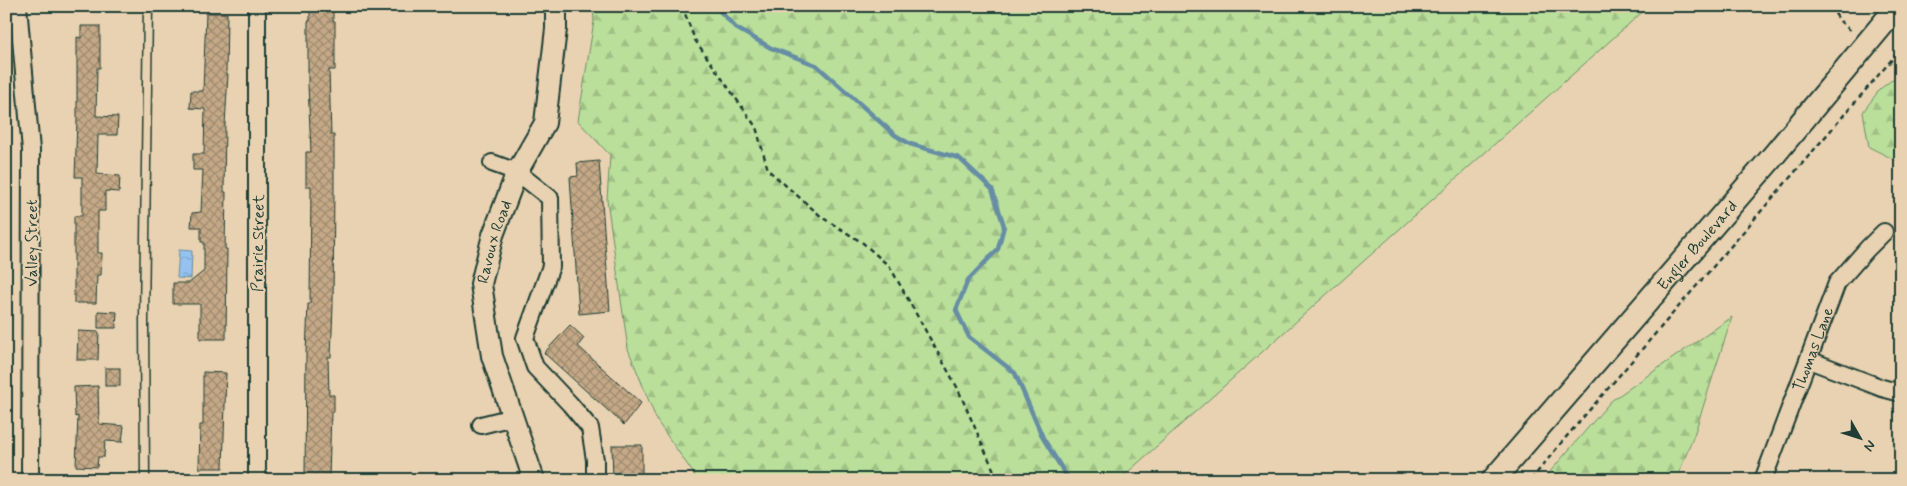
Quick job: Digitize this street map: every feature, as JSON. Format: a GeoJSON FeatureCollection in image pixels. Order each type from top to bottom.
{"type":"FeatureCollection","features":[{"type":"Feature","properties":{"kind":"main road","name":"Engler Boulevard"},"geometry":{"type":"LineString","coordinates":[[1493,480],[1769,161],[1898,6]]}},
{"type":"Feature","properties":{"kind":"street","name":"Valley Street"},"geometry":{"type":"LineString","coordinates":[[18,6],[31,150],[30,480]]}},
{"type":"Feature","properties":{"kind":"street","name":"Prairie Street"},"geometry":{"type":"LineString","coordinates":[[257,6],[257,480]]}},
{"type":"Feature","properties":{"kind":"street","name":"Ravoux Road"},"geometry":{"type":"LineString","coordinates":[[534,480],[492,356],[481,284],[493,235],[517,172],[545,123],[556,30],[556,6]]}},
{"type":"Feature","properties":{"kind":"street"},"geometry":{"type":"LineString","coordinates":[[492,163],[517,172],[550,198],[551,266],[526,338],[535,367],[590,428],[595,480]]}},
{"type":"Feature","properties":{"kind":"street","name":"Thomas Lane"},"geometry":{"type":"LineString","coordinates":[[1763,480],[1837,283],[1867,248],[1884,232]]}},
{"type":"Feature","properties":{"kind":"street"},"geometry":{"type":"LineString","coordinates":[[1809,360],[1882,388],[1901,393]]}},
{"type":"Feature","properties":{"kind":"street"},"geometry":{"type":"LineString","coordinates":[[481,424],[513,416]]}},
{"type":"Feature","properties":{"kind":"lane"},"geometry":{"type":"LineString","coordinates":[[145,480],[144,301],[148,6]]}},
{"type":"Feature","properties":{"kind":"path"},"geometry":{"type":"LineString","coordinates":[[682,6],[695,40],[756,127],[768,170],[822,218],[863,243],[890,267],[957,388],[998,480]]}},
{"type":"Feature","properties":{"kind":"path"},"geometry":{"type":"LineString","coordinates":[[1830,6],[1840,21],[1865,44]]}},
{"type":"Feature","properties":{"kind":"path"},"geometry":{"type":"LineString","coordinates":[[1531,480],[1771,198],[1901,49]]}},
{"type":"Feature","properties":{"kind":"green space"},"geometry":{"type":"Polygon","coordinates":[[[593,6],[1649,6],[1119,480],[698,480],[657,421],[628,349],[607,200],[610,155],[578,121],[594,21],[593,6]]]}},
{"type":"Feature","properties":{"kind":"green space"},"geometry":{"type":"Polygon","coordinates":[[[1901,73],[1901,163],[1869,147],[1863,112],[1880,89],[1901,73]]]}},
{"type":"Feature","properties":{"kind":"green space"},"geometry":{"type":"Polygon","coordinates":[[[1732,317],[1694,435],[1676,480],[1543,480],[1611,401],[1732,317]]]}},
{"type":"Feature","properties":{"kind":"water"},"geometry":{"type":"Polygon","coordinates":[[[179,250],[192,251],[191,279],[177,278],[179,250]]]}},
{"type":"Feature","properties":{"kind":"building"},"geometry":{"type":"Polygon","coordinates":[[[310,6],[333,6],[333,21],[335,21],[335,70],[329,70],[331,135],[334,135],[334,186],[333,305],[331,357],[328,357],[329,395],[334,395],[334,412],[331,412],[329,478],[305,477],[306,353],[308,304],[310,304],[311,186],[306,186],[306,152],[311,152],[308,84],[308,21],[310,21],[310,6]]]}},
{"type":"Feature","properties":{"kind":"building"},"geometry":{"type":"Polygon","coordinates":[[[206,13],[227,13],[226,74],[228,74],[224,192],[226,192],[225,249],[227,249],[226,339],[200,339],[200,304],[173,304],[173,283],[189,283],[204,271],[204,242],[201,242],[201,227],[191,227],[192,213],[201,212],[203,170],[193,170],[193,154],[204,154],[205,109],[190,108],[191,91],[203,91],[206,13]]]}},
{"type":"Feature","properties":{"kind":"building"},"geometry":{"type":"Polygon","coordinates":[[[81,26],[100,26],[100,68],[97,68],[96,116],[118,117],[117,135],[98,135],[97,174],[120,176],[119,192],[105,191],[105,211],[98,211],[98,253],[102,253],[101,275],[97,275],[96,303],[74,303],[74,216],[82,216],[82,177],[75,177],[77,37],[81,38],[81,26]]]}},
{"type":"Feature","properties":{"kind":"building"},"geometry":{"type":"Polygon","coordinates":[[[599,161],[610,311],[579,314],[570,177],[578,176],[577,163],[599,161]]]}},
{"type":"Feature","properties":{"kind":"building"},"geometry":{"type":"Polygon","coordinates":[[[98,311],[117,312],[116,328],[98,328],[98,311]]]}},
{"type":"Feature","properties":{"kind":"building"},"geometry":{"type":"Polygon","coordinates":[[[570,325],[584,338],[578,346],[641,403],[624,425],[544,353],[570,325]]]}},
{"type":"Feature","properties":{"kind":"building"},"geometry":{"type":"Polygon","coordinates":[[[78,331],[99,332],[98,360],[77,360],[78,331]]]}},
{"type":"Feature","properties":{"kind":"building"},"geometry":{"type":"Polygon","coordinates":[[[105,368],[120,368],[120,386],[105,386],[105,368]]]}},
{"type":"Feature","properties":{"kind":"building"},"geometry":{"type":"Polygon","coordinates":[[[203,372],[226,373],[223,468],[199,468],[200,425],[203,425],[203,372]]]}},
{"type":"Feature","properties":{"kind":"building"},"geometry":{"type":"Polygon","coordinates":[[[98,386],[99,424],[124,426],[122,442],[105,441],[104,457],[98,457],[97,467],[76,466],[78,416],[75,417],[74,387],[98,386]]]}},
{"type":"Feature","properties":{"kind":"building"},"geometry":{"type":"Polygon","coordinates":[[[612,445],[642,445],[642,480],[613,480],[612,445]]]}},
{"type":"Feature","properties":{"kind":"waterway"},"geometry":{"type":"LineString","coordinates":[[715,6],[736,28],[771,48],[816,65],[895,135],[910,144],[959,158],[992,189],[1004,226],[998,249],[968,280],[956,310],[969,337],[1015,373],[1043,438],[1069,480]]}}]}
